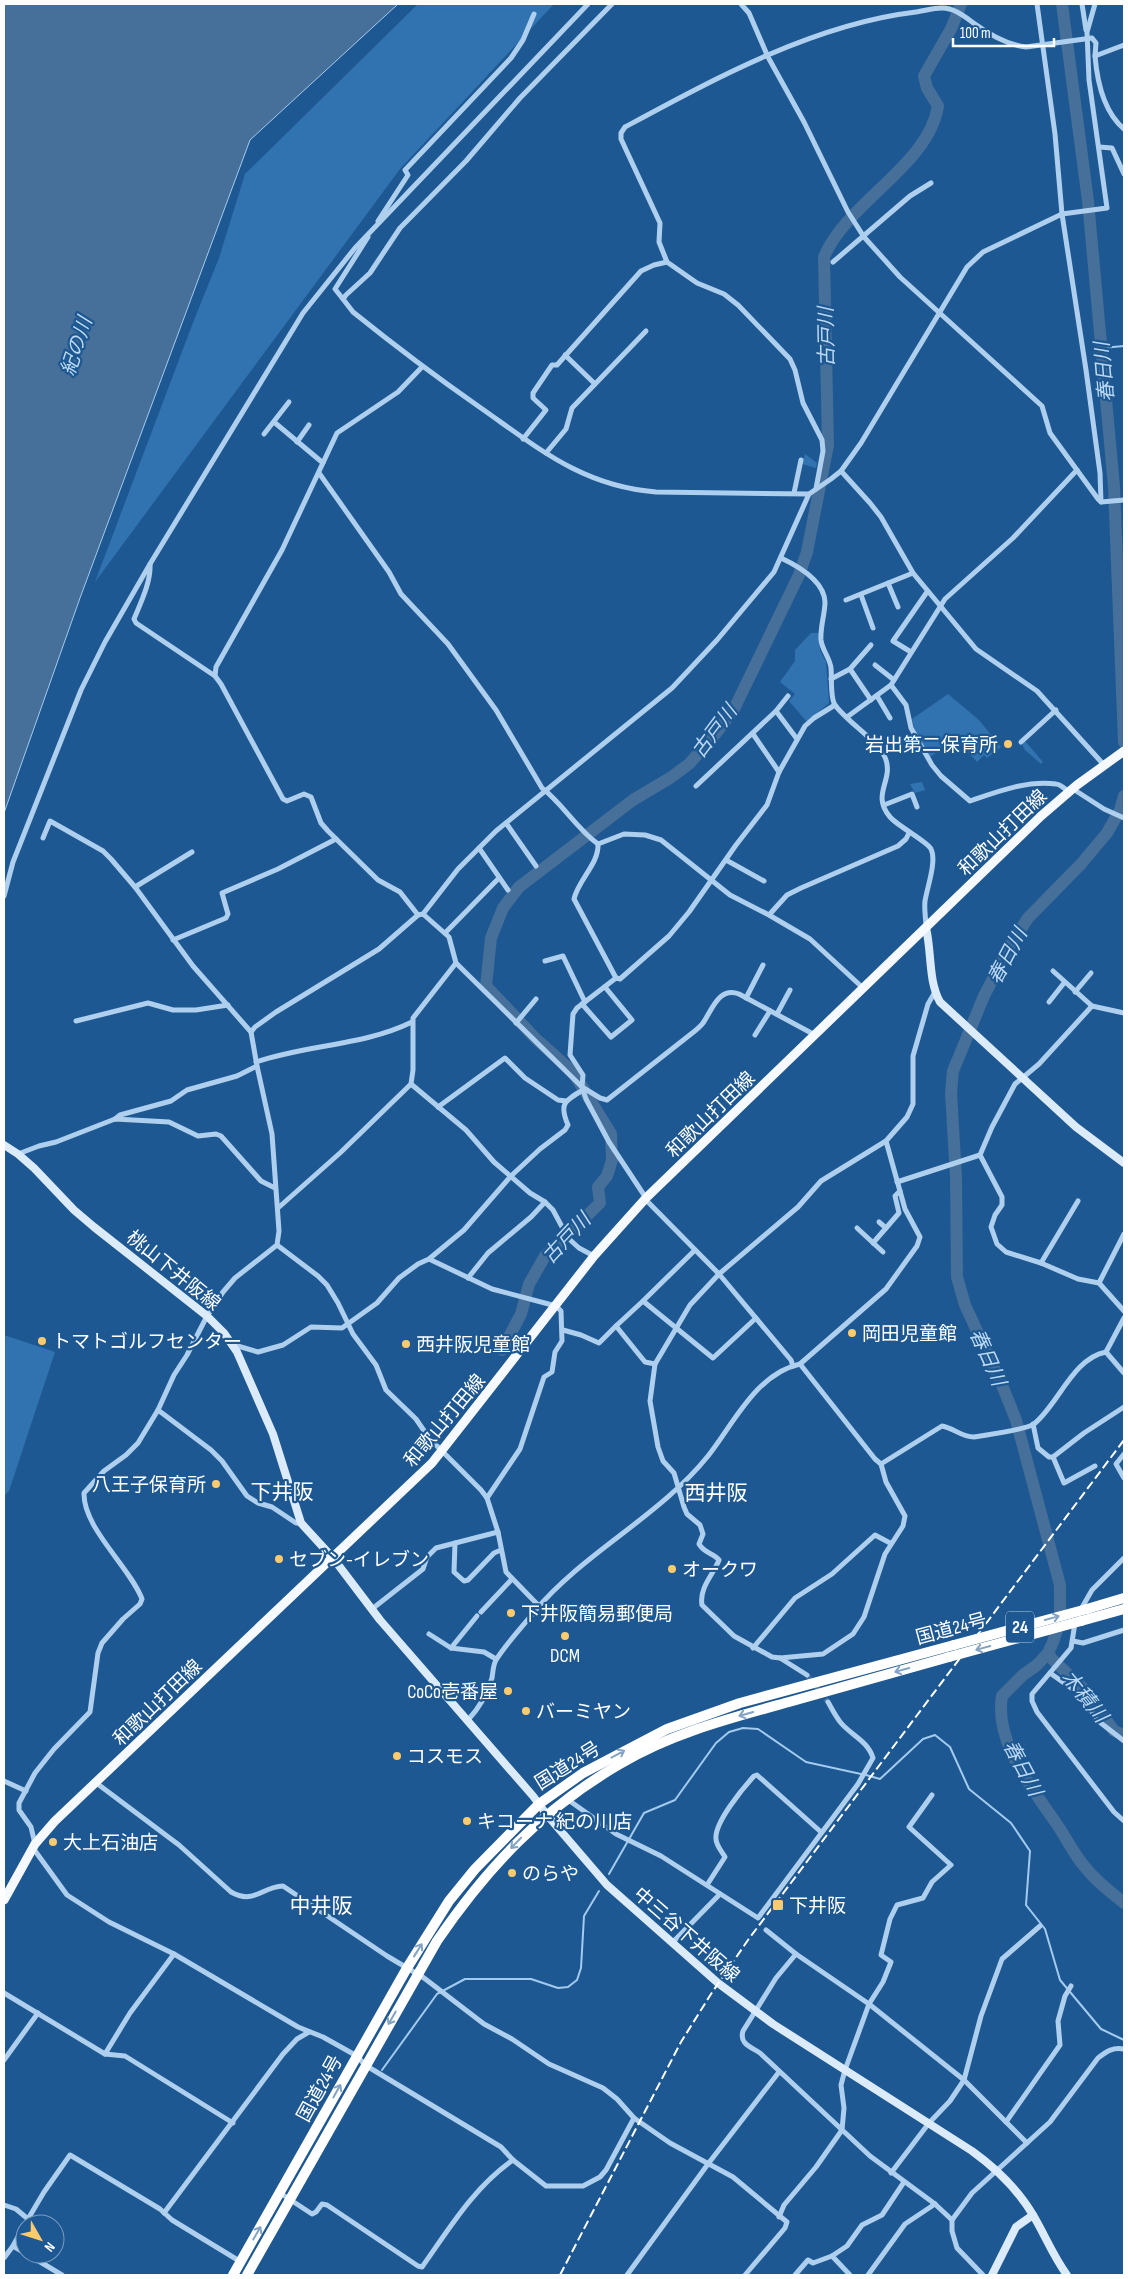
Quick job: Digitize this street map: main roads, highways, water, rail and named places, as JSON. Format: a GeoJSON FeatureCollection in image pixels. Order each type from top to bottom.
{"type":"FeatureCollection","features":[{"type":"Feature","properties":{"kind":"highway","name":"国道24号"},"geometry":{"type":"LineString","coordinates":[[233,2275],[407,1968],[449,1900],[506,1835],[539,1804],[583,1773],[667,1729],[740,1703],[1124,1598]]}},
{"type":"Feature","properties":{"kind":"highway","name":"国道24号"},"geometry":{"type":"LineString","coordinates":[[247,2275],[417,1975],[463,1903],[492,1868],[547,1814],[620,1764],[705,1725],[1124,1609]]}},
{"type":"Feature","properties":{"kind":"main road","name":"和歌山打田線"},"geometry":{"type":"LineString","coordinates":[[4,1900],[34,1846],[55,1821],[432,1463],[594,1256],[646,1199],[1041,816],[1071,790],[1124,751]]}},
{"type":"Feature","properties":{"kind":"main road"},"geometry":{"type":"LineString","coordinates":[[926,928],[934,992],[940,1002],[1076,1127],[1124,1164]]}},
{"type":"Feature","properties":{"kind":"main road","name":"桃山下井阪線"},"geometry":{"type":"LineString","coordinates":[[4,1145],[18,1154],[80,1216],[207,1316],[224,1333],[231,1343],[273,1434],[284,1463],[301,1523],[333,1558]]}},
{"type":"Feature","properties":{"kind":"main road","name":"中三谷下井阪線"},"geometry":{"type":"LineString","coordinates":[[333,1558],[372,1609],[607,1885],[672,1943],[755,2012],[972,2151],[999,2171],[1033,2215],[1057,2261],[1067,2275]]}},
{"type":"Feature","properties":{"kind":"main road"},"geometry":{"type":"LineString","coordinates":[[992,2275],[1016,2227],[1033,2215]]}},
{"type":"Feature","properties":{"kind":"water","name":"紀の川"},"geometry":{"type":"Polygon","coordinates":[[[4,4],[398,4],[250,140],[80,598],[4,813],[4,4]]]}},
{"type":"Feature","properties":{"kind":"waterway","name":"古戸川"},"geometry":{"type":"LineString","coordinates":[[502,1350],[521,1314],[529,1284],[545,1256],[600,1203],[598,1187],[607,1176],[612,1160],[611,1134],[573,1072],[536,1039],[486,986],[491,938],[503,908],[519,887],[633,800],[670,778],[689,764],[734,709],[799,575],[807,552],[828,445],[824,257],[835,237],[850,218],[904,165],[920,147],[931,127],[938,106],[927,88],[924,76],[951,29],[961,4]]}},
{"type":"Feature","properties":{"kind":"waterway","name":"春日川"},"geometry":{"type":"LineString","coordinates":[[1062,4],[1088,201],[1114,487],[1124,742]]}},
{"type":"Feature","properties":{"kind":"waterway"},"geometry":{"type":"LineString","coordinates":[[1102,348],[1124,346]]}},
{"type":"Feature","properties":{"kind":"waterway","name":"春日川"},"geometry":{"type":"LineString","coordinates":[[1124,796],[1120,810],[1107,833],[1081,864],[1028,918],[1010,946],[984,996],[953,1071],[951,1093],[956,1177],[957,1277],[965,1305],[1016,1420],[1060,1585],[1060,1621],[1048,1653],[1002,1696],[1001,1714],[1004,1731],[1010,1748],[1027,1781],[1077,1857],[1098,1882],[1124,1903]]}},
{"type":"Feature","properties":{"kind":"waterway","name":"木積川"},"geometry":{"type":"LineString","coordinates":[[1048,1653],[1085,1690],[1114,1731],[1124,1735]]}},
{"type":"Feature","properties":{"kind":"waterway"},"geometry":{"type":"LineString","coordinates":[[609,1874],[644,1813],[675,1800],[716,1743],[729,1732],[743,1728],[758,1729],[806,1762],[861,1774]]}},
{"type":"Feature","properties":{"kind":"waterway"},"geometry":{"type":"LineString","coordinates":[[866,1775],[880,1779],[923,1739],[935,1735],[950,1747],[969,1789],[1011,1823],[1030,1851],[1026,1905],[1045,1929],[1060,1980],[1101,2029],[1124,2040]]}},
{"type":"Feature","properties":{"kind":"waterway"},"geometry":{"type":"LineString","coordinates":[[382,2070],[437,1994],[465,1979],[531,1979],[558,1988],[568,1987],[577,1980],[581,1968],[584,1916],[599,1891]]}},
{"type":"Feature","properties":{"kind":"tunnel"},"geometry":{"type":"LineString","coordinates":[[807,1675],[828,1702]]}},
{"type":"Feature","properties":{"kind":"railway"},"geometry":{"type":"LineString","coordinates":[[560,2275],[681,2042],[711,1994],[748,1940],[1124,1440]]}},
{"type":"Feature","properties":{"kind":"place","name":"岩出第二保育所"},"geometry":{"type":"Point","coordinates":[1008,744]}},
{"type":"Feature","properties":{"kind":"place","name":"岡田児童館"},"geometry":{"type":"Point","coordinates":[852,1333]}},
{"type":"Feature","properties":{"kind":"place","name":"トマトゴルフセンター"},"geometry":{"type":"Point","coordinates":[42,1341]}},
{"type":"Feature","properties":{"kind":"place","name":"西井阪児童館"},"geometry":{"type":"Point","coordinates":[406,1344]}},
{"type":"Feature","properties":{"kind":"place","name":"八王子保育所"},"geometry":{"type":"Point","coordinates":[216,1484]}},
{"type":"Feature","properties":{"kind":"place","name":"セブン-イレブン"},"geometry":{"type":"Point","coordinates":[279,1559]}},
{"type":"Feature","properties":{"kind":"place","name":"オークワ"},"geometry":{"type":"Point","coordinates":[672,1569]}},
{"type":"Feature","properties":{"kind":"place","name":"下井阪簡易郵便局"},"geometry":{"type":"Point","coordinates":[511,1613]}},
{"type":"Feature","properties":{"kind":"place","name":"DCM"},"geometry":{"type":"Point","coordinates":[565,1636]}},
{"type":"Feature","properties":{"kind":"place","name":"CoCo壱番屋"},"geometry":{"type":"Point","coordinates":[508,1691]}},
{"type":"Feature","properties":{"kind":"place","name":"バーミヤン"},"geometry":{"type":"Point","coordinates":[526,1711]}},
{"type":"Feature","properties":{"kind":"place","name":"コスモス"},"geometry":{"type":"Point","coordinates":[397,1756]}},
{"type":"Feature","properties":{"kind":"place","name":"キコーナ 紀の川店"},"geometry":{"type":"Point","coordinates":[467,1821]}},
{"type":"Feature","properties":{"kind":"place","name":"大上石油店"},"geometry":{"type":"Point","coordinates":[53,1842]}},
{"type":"Feature","properties":{"kind":"place","name":"のらや"},"geometry":{"type":"Point","coordinates":[512,1873]}},
{"type":"Feature","properties":{"kind":"place","name":"下井阪"},"geometry":{"type":"Point","coordinates":[778,1905]}},
{"type":"Feature","properties":{"kind":"district","name":"下井阪"},"geometry":{"type":"Point","coordinates":[282,1492]}},
{"type":"Feature","properties":{"kind":"district","name":"西井阪"},"geometry":{"type":"Point","coordinates":[716,1493]}},
{"type":"Feature","properties":{"kind":"district","name":"中井阪"},"geometry":{"type":"Point","coordinates":[321,1906]}}]}
